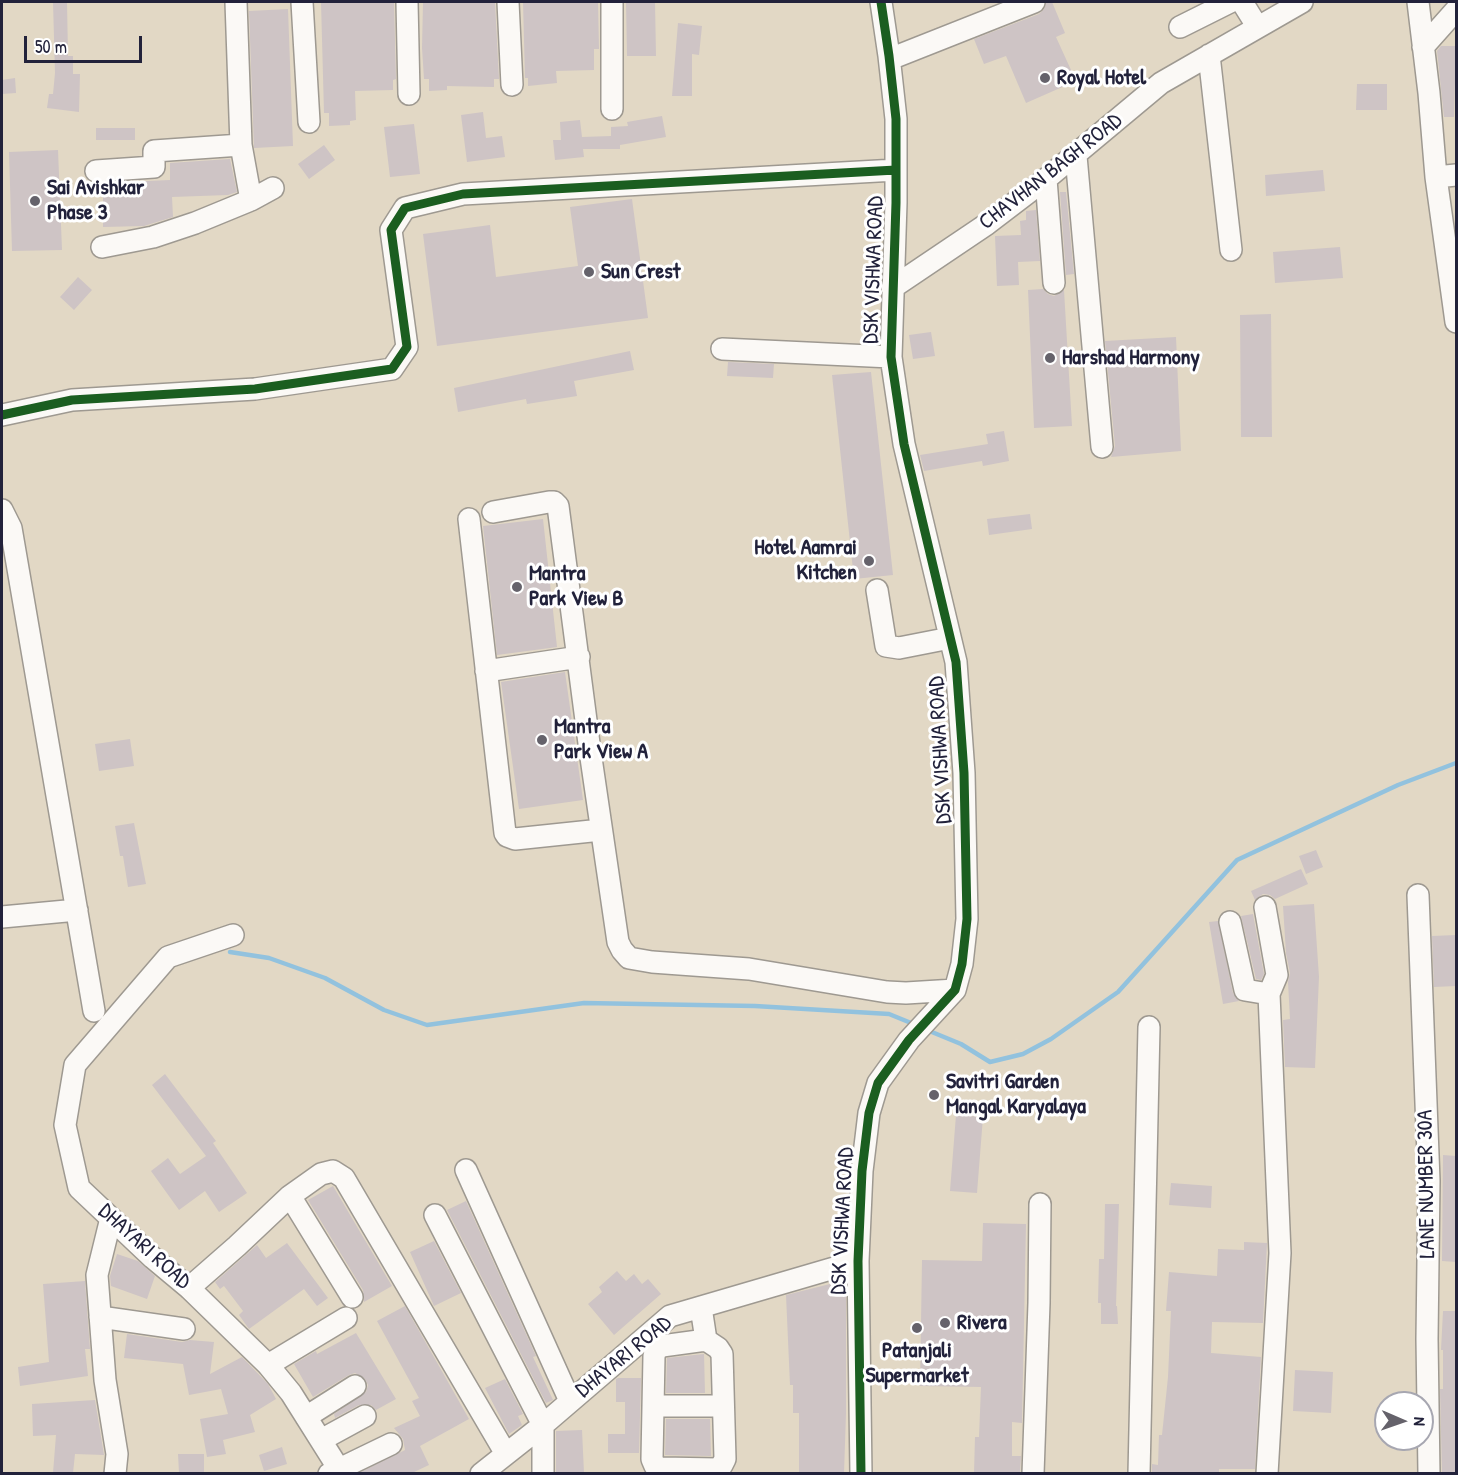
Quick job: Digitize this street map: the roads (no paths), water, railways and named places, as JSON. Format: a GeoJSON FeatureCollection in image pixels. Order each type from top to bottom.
{"type":"FeatureCollection","features":[{"type":"Feature","properties":{"kind":"street"},"geometry":{"type":"LineString","coordinates":[[236,2],[241,145],[251,200]]}},
{"type":"Feature","properties":{"kind":"street"},"geometry":{"type":"LineString","coordinates":[[302,2],[309,122]]}},
{"type":"Feature","properties":{"kind":"street"},"geometry":{"type":"LineString","coordinates":[[407,2],[409,94]]}},
{"type":"Feature","properties":{"kind":"street"},"geometry":{"type":"LineString","coordinates":[[508,2],[512,85]]}},
{"type":"Feature","properties":{"kind":"street"},"geometry":{"type":"LineString","coordinates":[[612,2],[612,109]]}},
{"type":"Feature","properties":{"kind":"street","name":"DSK VISHWA ROAD"},"geometry":{"type":"LineString","coordinates":[[861,1473],[858,1261],[862,1171],[869,1113],[878,1083],[909,1040],[949,997],[962,964],[967,919],[964,772],[956,662],[904,444],[891,357],[896,119],[881,2]]}},
{"type":"Feature","properties":{"kind":"street"},"geometry":{"type":"LineString","coordinates":[[890,59],[1034,2]]}},
{"type":"Feature","properties":{"kind":"street"},"geometry":{"type":"LineString","coordinates":[[1180,27],[1230,2]]}},
{"type":"Feature","properties":{"kind":"street"},"geometry":{"type":"LineString","coordinates":[[1242,2],[1257,26]]}},
{"type":"Feature","properties":{"kind":"street","name":"CHAVHAN BAGH ROAD"},"geometry":{"type":"LineString","coordinates":[[892,288],[987,224],[1076,156],[1161,83],[1302,2]]}},
{"type":"Feature","properties":{"kind":"street"},"geometry":{"type":"LineString","coordinates":[[1418,2],[1423,47],[1446,176],[1456,322]]}},
{"type":"Feature","properties":{"kind":"street"},"geometry":{"type":"LineString","coordinates":[[1423,47],[1456,10]]}},
{"type":"Feature","properties":{"kind":"street"},"geometry":{"type":"LineString","coordinates":[[1209,54],[1231,250]]}},
{"type":"Feature","properties":{"kind":"street"},"geometry":{"type":"LineString","coordinates":[[96,171],[154,167],[154,151],[241,145]]}},
{"type":"Feature","properties":{"kind":"street"},"geometry":{"type":"LineString","coordinates":[[1076,156],[1102,447]]}},
{"type":"Feature","properties":{"kind":"street"},"geometry":{"type":"LineString","coordinates":[[2,415],[72,400],[255,389],[392,369],[407,347],[391,230],[405,208],[463,194],[896,170]]}},
{"type":"Feature","properties":{"kind":"street"},"geometry":{"type":"LineString","coordinates":[[1046,179],[1054,283]]}},
{"type":"Feature","properties":{"kind":"street"},"geometry":{"type":"LineString","coordinates":[[102,247],[153,237],[195,223],[251,200],[273,188]]}},
{"type":"Feature","properties":{"kind":"street"},"geometry":{"type":"LineString","coordinates":[[722,349],[891,357]]}},
{"type":"Feature","properties":{"kind":"street"},"geometry":{"type":"LineString","coordinates":[[493,512],[549,502],[554,502],[558,506],[618,942],[629,958],[662,963],[749,969],[887,992],[949,997]]}},
{"type":"Feature","properties":{"kind":"street"},"geometry":{"type":"LineString","coordinates":[[2,510],[11,528],[94,1011]]}},
{"type":"Feature","properties":{"kind":"street"},"geometry":{"type":"LineString","coordinates":[[469,519],[507,836],[515,839],[602,830]]}},
{"type":"Feature","properties":{"kind":"street"},"geometry":{"type":"LineString","coordinates":[[877,590],[886,646],[899,648],[950,638]]}},
{"type":"Feature","properties":{"kind":"street"},"geometry":{"type":"LineString","coordinates":[[486,671],[579,657]]}},
{"type":"Feature","properties":{"kind":"street","name":"LANE NUMBER 30A"},"geometry":{"type":"LineString","coordinates":[[1418,895],[1429,1181],[1427,1339],[1429,1473]]}},
{"type":"Feature","properties":{"kind":"street"},"geometry":{"type":"LineString","coordinates":[[1265,907],[1277,975],[1269,994],[1280,1253],[1267,1473]]}},
{"type":"Feature","properties":{"kind":"street"},"geometry":{"type":"LineString","coordinates":[[2,917],[77,910]]}},
{"type":"Feature","properties":{"kind":"street"},"geometry":{"type":"LineString","coordinates":[[1230,922],[1245,990],[1269,994]]}},
{"type":"Feature","properties":{"kind":"street","name":"DHAYARI ROAD"},"geometry":{"type":"LineString","coordinates":[[233,935],[168,957],[75,1065],[65,1125],[79,1188],[189,1288],[268,1365],[306,1416],[337,1472]]}},
{"type":"Feature","properties":{"kind":"street"},"geometry":{"type":"LineString","coordinates":[[1139,1473],[1149,1027]]}},
{"type":"Feature","properties":{"kind":"street"},"geometry":{"type":"LineString","coordinates":[[465,1170],[570,1401]]}},
{"type":"Feature","properties":{"kind":"street"},"geometry":{"type":"LineString","coordinates":[[189,1288],[290,1196],[321,1174],[333,1171],[344,1178],[506,1454]]}},
{"type":"Feature","properties":{"kind":"street"},"geometry":{"type":"LineString","coordinates":[[290,1196],[352,1297]]}},
{"type":"Feature","properties":{"kind":"street"},"geometry":{"type":"LineString","coordinates":[[1034,1473],[1040,1204]]}},
{"type":"Feature","properties":{"kind":"street"},"geometry":{"type":"LineString","coordinates":[[435,1215],[543,1425],[543,1473]]}},
{"type":"Feature","properties":{"kind":"street"},"geometry":{"type":"LineString","coordinates":[[111,1218],[97,1275],[105,1380],[117,1454],[115,1473]]}},
{"type":"Feature","properties":{"kind":"street","name":"DHAYARI ROAD"},"geometry":{"type":"LineString","coordinates":[[481,1473],[543,1425],[670,1316],[858,1261]]}},
{"type":"Feature","properties":{"kind":"street"},"geometry":{"type":"LineString","coordinates":[[702,1307],[706,1340]]}},
{"type":"Feature","properties":{"kind":"street"},"geometry":{"type":"LineString","coordinates":[[100,1317],[184,1329]]}},
{"type":"Feature","properties":{"kind":"street"},"geometry":{"type":"LineString","coordinates":[[268,1365],[345,1318]]}},
{"type":"Feature","properties":{"kind":"street"},"geometry":{"type":"LineString","coordinates":[[706,1340],[718,1348],[722,1354],[725,1460],[717,1469],[655,1466],[652,1459],[656,1350],[662,1346],[706,1340]]}},
{"type":"Feature","properties":{"kind":"street"},"geometry":{"type":"LineString","coordinates":[[306,1416],[356,1386]]}},
{"type":"Feature","properties":{"kind":"street"},"geometry":{"type":"LineString","coordinates":[[653,1406],[723,1406]]}},
{"type":"Feature","properties":{"kind":"street"},"geometry":{"type":"LineString","coordinates":[[321,1440],[365,1416]]}},
{"type":"Feature","properties":{"kind":"street"},"geometry":{"type":"LineString","coordinates":[[337,1472],[391,1443]]}},
{"type":"Feature","properties":{"kind":"waterway"},"geometry":{"type":"LineString","coordinates":[[927,1030],[961,1044],[990,1062],[1023,1054],[1051,1039],[1118,992],[1237,860],[1398,785],[1456,763]]}},
{"type":"Feature","properties":{"kind":"waterway"},"geometry":{"type":"LineString","coordinates":[[230,952],[269,958],[325,978],[384,1010],[427,1025],[584,1003],[755,1006],[889,1014],[916,1025]]}},
{"type":"Feature","properties":{"kind":"place","name":"Royal Hotel"},"geometry":{"type":"Point","coordinates":[1045,78]}},
{"type":"Feature","properties":{"kind":"place","name":"Sai Avishkar Phase 3"},"geometry":{"type":"Point","coordinates":[35,201]}},
{"type":"Feature","properties":{"kind":"place","name":"Sun Crest"},"geometry":{"type":"Point","coordinates":[589,272]}},
{"type":"Feature","properties":{"kind":"place","name":"Harshad Harmony"},"geometry":{"type":"Point","coordinates":[1050,358]}},
{"type":"Feature","properties":{"kind":"place","name":"Hotel Aamrai Kitchen"},"geometry":{"type":"Point","coordinates":[869,561]}},
{"type":"Feature","properties":{"kind":"place","name":"Mantra Park View B"},"geometry":{"type":"Point","coordinates":[517,587]}},
{"type":"Feature","properties":{"kind":"place","name":"Mantra Park View A"},"geometry":{"type":"Point","coordinates":[542,740]}},
{"type":"Feature","properties":{"kind":"place","name":"Savitri Garden Mangal Karyalaya"},"geometry":{"type":"Point","coordinates":[934,1095]}},
{"type":"Feature","properties":{"kind":"place","name":"Rivera"},"geometry":{"type":"Point","coordinates":[945,1323]}},
{"type":"Feature","properties":{"kind":"place","name":"Patanjali Supermarket"},"geometry":{"type":"Point","coordinates":[917,1328]}}]}
